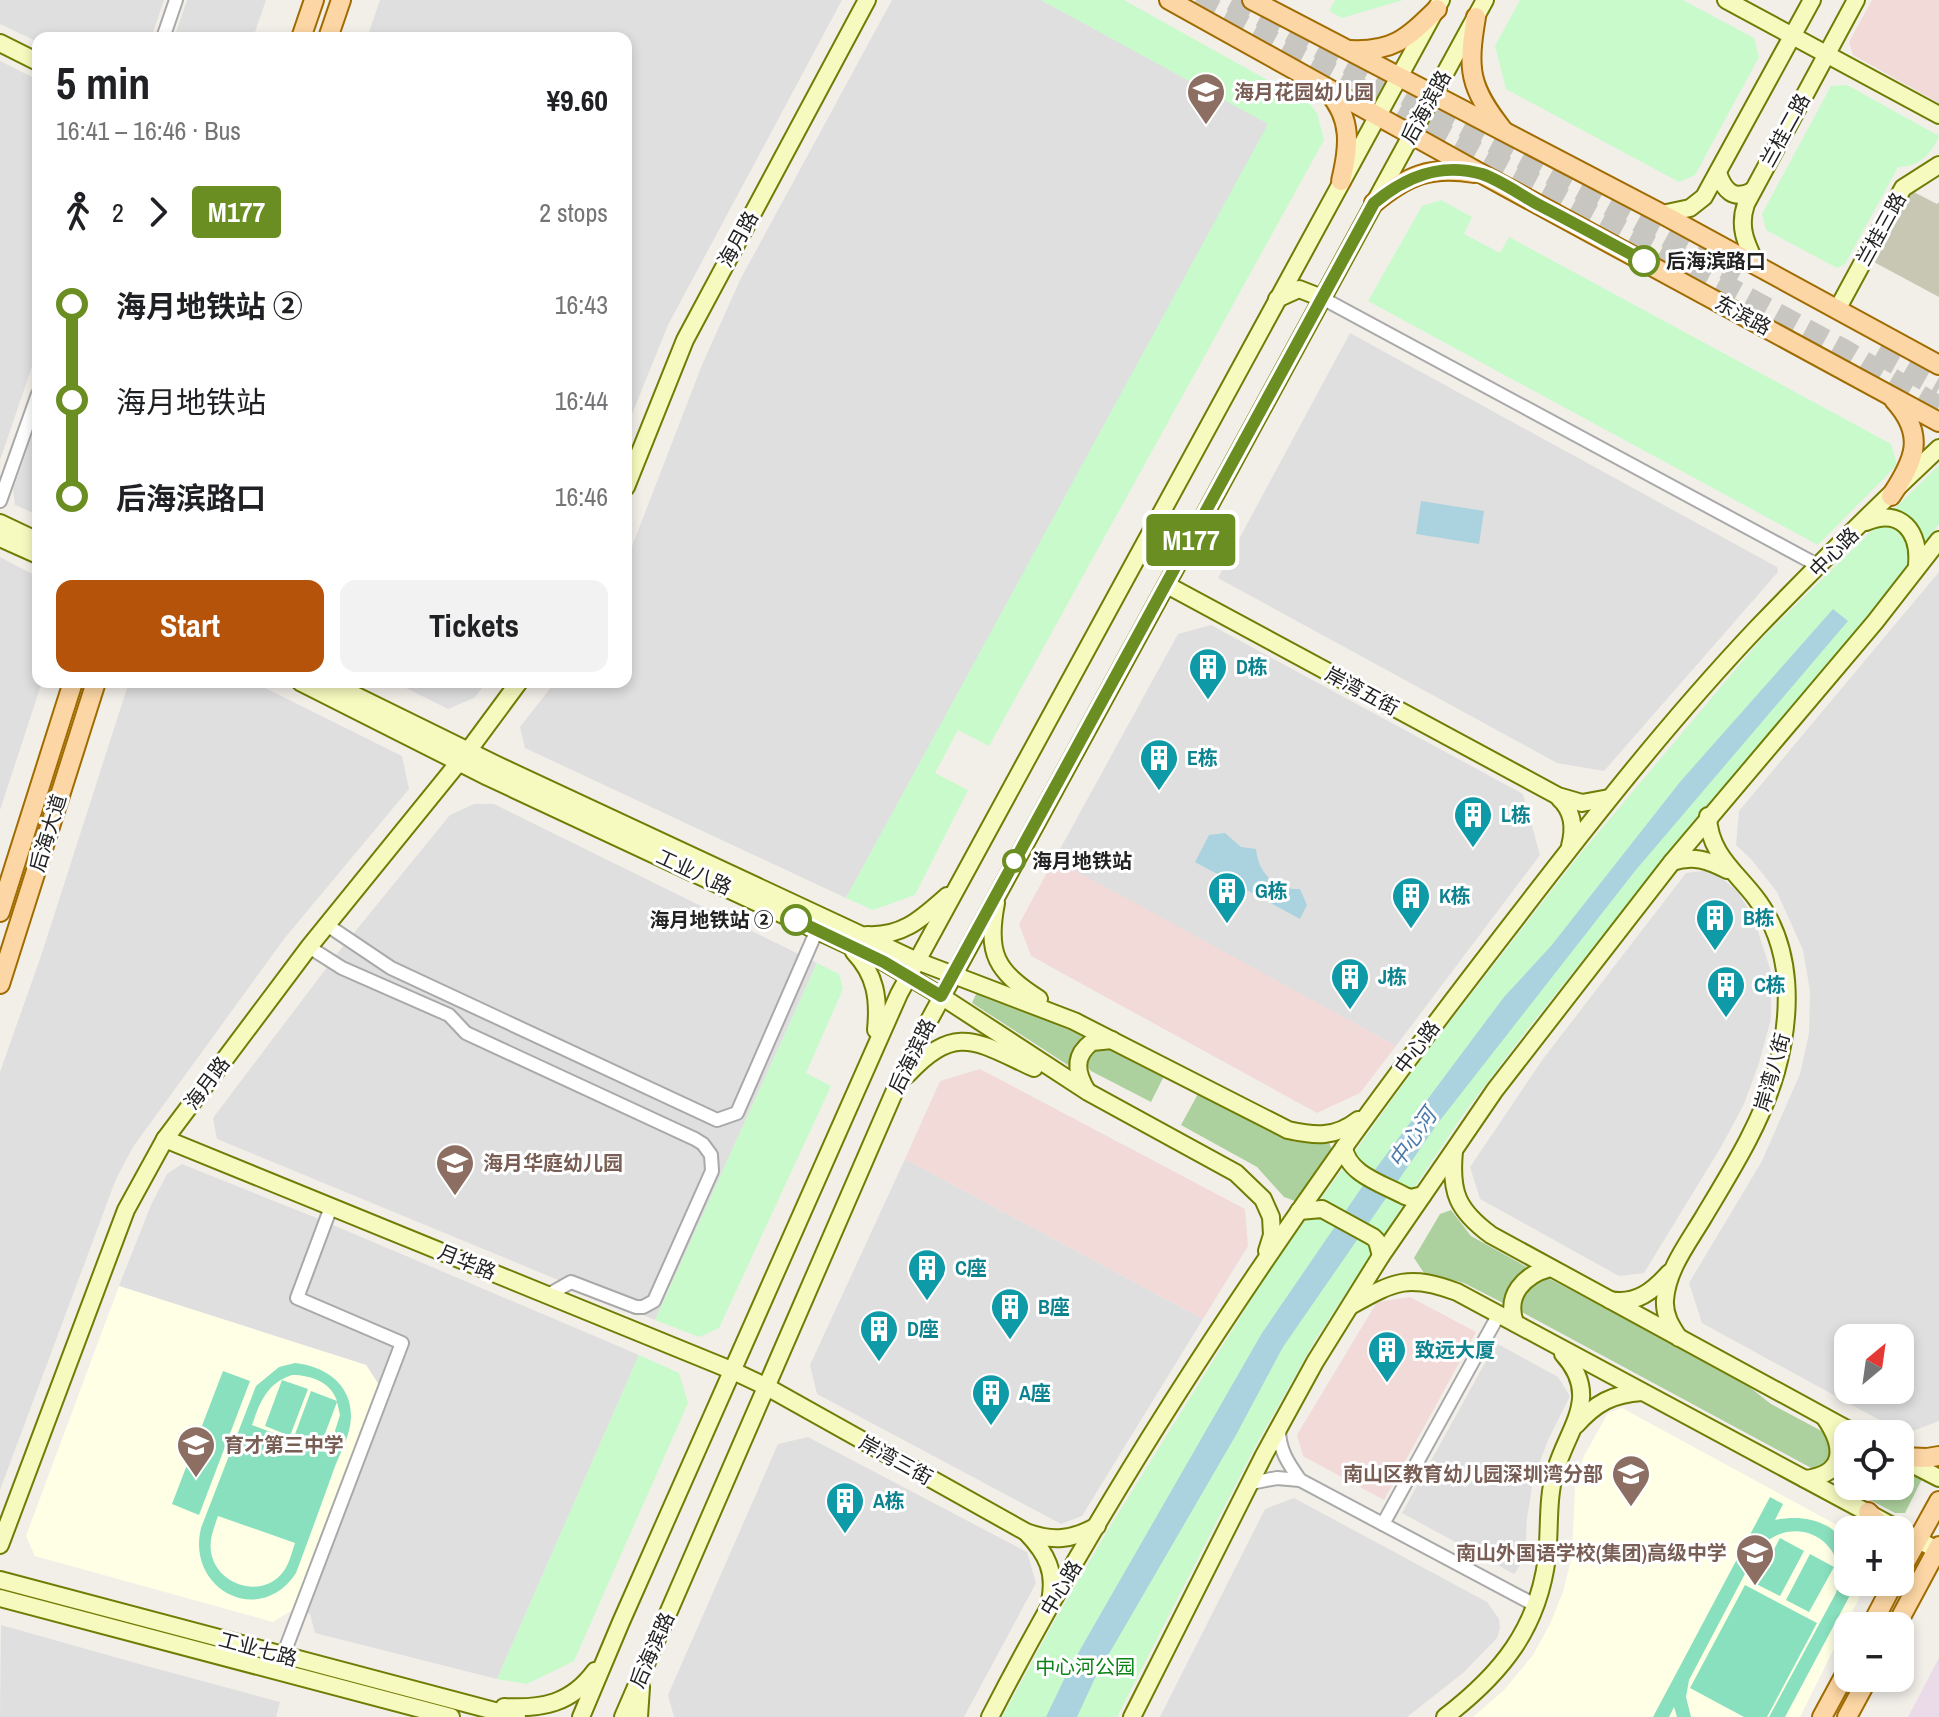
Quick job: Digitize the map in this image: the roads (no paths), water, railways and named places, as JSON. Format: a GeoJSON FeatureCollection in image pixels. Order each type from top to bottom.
{"type":"FeatureCollection","features":[{"type":"Feature","properties":{"kind":"main road"},"geometry":{"type":"LineString","coordinates":[[303,32],[314,0]]}},
{"type":"Feature","properties":{"kind":"main road"},"geometry":{"type":"LineString","coordinates":[[330,32],[341,0]]}},
{"type":"Feature","properties":{"kind":"main road","name":"海月路"},"geometry":{"type":"LineString","coordinates":[[632,472],[685,340],[867,0]]}},
{"type":"Feature","properties":{"kind":"main road","name":"东滨路"},"geometry":{"type":"LineString","coordinates":[[1169,0],[1939,422]]}},
{"type":"Feature","properties":{"kind":"main road"},"geometry":{"type":"LineString","coordinates":[[1252,0],[1662,214],[1935,362]]}},
{"type":"Feature","properties":{"kind":"main road"},"geometry":{"type":"LineString","coordinates":[[1726,0],[1939,115]]}},
{"type":"Feature","properties":{"kind":"main road","name":"兰桂二路"},"geometry":{"type":"LineString","coordinates":[[1662,214],[1680,212],[1698,203],[1718,173],[1812,0]]}},
{"type":"Feature","properties":{"kind":"main road","name":"兰桂二路"},"geometry":{"type":"LineString","coordinates":[[1756,264],[1741,223],[1752,191],[1856,0]]}},
{"type":"Feature","properties":{"kind":"main road"},"geometry":{"type":"LineString","coordinates":[[1344,49],[1368,51],[1389,47],[1409,36],[1439,4]]}},
{"type":"Feature","properties":{"kind":"main road","name":"后海滨路"},"geometry":{"type":"LineString","coordinates":[[581,1717],[875,1043],[908,977],[1439,4]]}},
{"type":"Feature","properties":{"kind":"main road"},"geometry":{"type":"LineString","coordinates":[[1480,8],[1471,55],[1474,84],[1485,106],[1507,135]]}},
{"type":"Feature","properties":{"kind":"main road","name":"后海滨路"},"geometry":{"type":"LineString","coordinates":[[623,1717],[896,1088],[941,996],[1480,8]]}},
{"type":"Feature","properties":{"kind":"main road"},"geometry":{"type":"LineString","coordinates":[[0,43],[32,59]]}},
{"type":"Feature","properties":{"kind":"main road"},"geometry":{"type":"LineString","coordinates":[[1320,83],[1339,107],[1349,132],[1341,181]]}},
{"type":"Feature","properties":{"kind":"main road","name":"兰桂三路"},"geometry":{"type":"LineString","coordinates":[[1838,308],[1903,188],[1939,165]]}},
{"type":"Feature","properties":{"kind":"main road"},"geometry":{"type":"LineString","coordinates":[[1374,203],[1399,184],[1424,173],[1452,170],[1482,174]]}},
{"type":"Feature","properties":{"kind":"main road"},"geometry":{"type":"LineString","coordinates":[[1718,173],[1725,189],[1734,195],[1752,191]]}},
{"type":"Feature","properties":{"kind":"main road"},"geometry":{"type":"LineString","coordinates":[[1277,299],[1299,289],[1322,298]]}},
{"type":"Feature","properties":{"kind":"main road"},"geometry":{"type":"LineString","coordinates":[[1886,392],[1903,409],[1913,428],[1915,442],[1912,460],[1891,496]]}},
{"type":"Feature","properties":{"kind":"main road","name":"中心路"},"geometry":{"type":"LineString","coordinates":[[990,1717],[1048,1609],[1153,1433],[1263,1262],[1370,1110],[1609,798],[1757,629],[1939,448]]}},
{"type":"Feature","properties":{"kind":"main road"},"geometry":{"type":"LineString","coordinates":[[1864,523],[1883,517],[1902,522],[1914,535],[1917,565]]}},
{"type":"Feature","properties":{"kind":"main road"},"geometry":{"type":"LineString","coordinates":[[0,523],[32,538]]}},
{"type":"Feature","properties":{"kind":"main road"},"geometry":{"type":"LineString","coordinates":[[0,538],[32,552]]}},
{"type":"Feature","properties":{"kind":"main road"},"geometry":{"type":"LineString","coordinates":[[1132,1717],[1315,1362],[1381,1256],[1495,1090],[1672,862],[1708,816],[1822,686],[1939,540]]}},
{"type":"Feature","properties":{"kind":"main road","name":"岸湾五街"},"geometry":{"type":"LineString","coordinates":[[1167,585],[1558,796]]}},
{"type":"Feature","properties":{"kind":"main road","name":"后海大道"},"geometry":{"type":"LineString","coordinates":[[0,912],[6,883],[71,688]]}},
{"type":"Feature","properties":{"kind":"main road","name":"后海大道"},"geometry":{"type":"LineString","coordinates":[[0,984],[94,688]]}},
{"type":"Feature","properties":{"kind":"main road","name":"工业八路"},"geometry":{"type":"LineString","coordinates":[[313,688],[917,961],[1074,1021],[1288,1130],[1331,1135],[1346,1130],[1370,1110]]}},
{"type":"Feature","properties":{"kind":"main road","name":"工业八路"},"geometry":{"type":"LineString","coordinates":[[339,688],[463,756],[908,977],[1088,1092],[1216,1161],[1250,1185],[1263,1199],[1273,1225],[1263,1262]]}},
{"type":"Feature","properties":{"kind":"main road","name":"海月路"},"geometry":{"type":"LineString","coordinates":[[0,1545],[116,1235],[137,1187],[165,1139],[309,947],[514,688]]}},
{"type":"Feature","properties":{"kind":"main road"},"geometry":{"type":"LineString","coordinates":[[1558,796],[1582,803],[1609,798]]}},
{"type":"Feature","properties":{"kind":"main road"},"geometry":{"type":"LineString","coordinates":[[1558,796],[1571,815],[1569,850]]}},
{"type":"Feature","properties":{"kind":"main road","name":"岸湾八街"},"geometry":{"type":"LineString","coordinates":[[1675,1265],[1762,1112],[1777,1068],[1785,1025],[1786,980],[1777,937],[1764,910],[1713,843],[1708,816]]}},
{"type":"Feature","properties":{"kind":"main road"},"geometry":{"type":"LineString","coordinates":[[1672,862],[1701,859],[1733,872]]}},
{"type":"Feature","properties":{"kind":"main road"},"geometry":{"type":"LineString","coordinates":[[999,888],[991,934],[995,958],[1002,970],[1019,986],[1074,1021]]}},
{"type":"Feature","properties":{"kind":"main road"},"geometry":{"type":"LineString","coordinates":[[862,934],[886,935],[903,931],[955,890]]}},
{"type":"Feature","properties":{"kind":"main road"},"geometry":{"type":"LineString","coordinates":[[840,941],[864,962],[874,981],[878,1012],[875,1043]]}},
{"type":"Feature","properties":{"kind":"main road"},"geometry":{"type":"LineString","coordinates":[[1088,1092],[1078,1074],[1079,1056],[1092,1042],[1112,1040]]}},
{"type":"Feature","properties":{"kind":"main road"},"geometry":{"type":"LineString","coordinates":[[896,1088],[929,1053],[956,1041],[981,1044],[1088,1092]]}},
{"type":"Feature","properties":{"kind":"main road","name":"月华路"},"geometry":{"type":"LineString","coordinates":[[165,1139],[767,1387]]}},
{"type":"Feature","properties":{"kind":"main road"},"geometry":{"type":"LineString","coordinates":[[1344,1147],[1351,1167],[1405,1196],[1423,1195]]}},
{"type":"Feature","properties":{"kind":"main road"},"geometry":{"type":"LineString","coordinates":[[1454,1150],[1453,1189],[1466,1213],[1491,1235],[1834,1422]]}},
{"type":"Feature","properties":{"kind":"main road"},"geometry":{"type":"LineString","coordinates":[[1299,1211],[1322,1209],[1373,1237],[1381,1256]]}},
{"type":"Feature","properties":{"kind":"main road"},"geometry":{"type":"LineString","coordinates":[[1606,1299],[1620,1302],[1639,1298],[1654,1289],[1675,1265]]}},
{"type":"Feature","properties":{"kind":"main road"},"geometry":{"type":"LineString","coordinates":[[1675,1265],[1666,1289],[1665,1310],[1679,1338]]}},
{"type":"Feature","properties":{"kind":"main road"},"geometry":{"type":"LineString","coordinates":[[1515,1323],[1512,1304],[1515,1292],[1529,1275],[1550,1268]]}},
{"type":"Feature","properties":{"kind":"main road"},"geometry":{"type":"LineString","coordinates":[[1350,1305],[1397,1283],[1413,1280],[1457,1292],[1938,1548],[1904,1612]]}},
{"type":"Feature","properties":{"kind":"main road"},"geometry":{"type":"LineString","coordinates":[[1445,1717],[1498,1671],[1524,1631],[1535,1605],[1546,1558],[1551,1490],[1559,1461],[1581,1409],[1581,1388],[1575,1367],[1556,1345]]}},
{"type":"Feature","properties":{"kind":"main road","name":"岸湾三街"},"geometry":{"type":"LineString","coordinates":[[767,1387],[1026,1532]]}},
{"type":"Feature","properties":{"kind":"main road"},"geometry":{"type":"LineString","coordinates":[[1575,1427],[1587,1413],[1607,1399],[1620,1394],[1643,1392]]}},
{"type":"Feature","properties":{"kind":"main road"},"geometry":{"type":"LineString","coordinates":[[1805,1479],[1823,1475],[1837,1461],[1841,1450],[1835,1432],[1825,1417]]}},
{"type":"Feature","properties":{"kind":"main road"},"geometry":{"type":"LineString","coordinates":[[1914,1458],[1939,1456]]}},
{"type":"Feature","properties":{"kind":"main road"},"geometry":{"type":"LineString","coordinates":[[1914,1465],[1939,1478]]}},
{"type":"Feature","properties":{"kind":"main road"},"geometry":{"type":"LineString","coordinates":[[1914,1547],[1939,1501]]}},
{"type":"Feature","properties":{"kind":"main road"},"geometry":{"type":"LineString","coordinates":[[1868,1512],[1872,1516]]}},
{"type":"Feature","properties":{"kind":"main road"},"geometry":{"type":"LineString","coordinates":[[1026,1532],[1060,1540],[1098,1526]]}},
{"type":"Feature","properties":{"kind":"main road"},"geometry":{"type":"LineString","coordinates":[[1026,1532],[1040,1548],[1051,1569],[1053,1581],[1048,1609]]}},
{"type":"Feature","properties":{"kind":"main road","name":"工业七路"},"geometry":{"type":"LineString","coordinates":[[0,1580],[451,1717]]}},
{"type":"Feature","properties":{"kind":"main road","name":"工业七路"},"geometry":{"type":"LineString","coordinates":[[0,1598],[517,1717]]}},
{"type":"Feature","properties":{"kind":"main road"},"geometry":{"type":"LineString","coordinates":[[468,1704],[529,1708],[556,1703],[581,1688],[609,1649]]}},
{"type":"Feature","properties":{"kind":"main road"},"geometry":{"type":"LineString","coordinates":[[639,1717],[647,1662]]}},
{"type":"Feature","properties":{"kind":"main road"},"geometry":{"type":"LineString","coordinates":[[1822,1717],[1836,1692]]}},
{"type":"Feature","properties":{"kind":"main road"},"geometry":{"type":"LineString","coordinates":[[1847,1717],[1860,1692]]}},
{"type":"Feature","properties":{"kind":"street"},"geometry":{"type":"LineString","coordinates":[[165,32],[176,0]]}},
{"type":"Feature","properties":{"kind":"street"},"geometry":{"type":"LineString","coordinates":[[1322,298],[1819,566]]}},
{"type":"Feature","properties":{"kind":"street"},"geometry":{"type":"LineString","coordinates":[[0,501],[32,411]]}},
{"type":"Feature","properties":{"kind":"street"},"geometry":{"type":"LineString","coordinates":[[327,925],[391,968],[717,1120],[737,1113],[817,930]]}},
{"type":"Feature","properties":{"kind":"street"},"geometry":{"type":"LineString","coordinates":[[309,947],[342,968],[449,1015],[466,1033],[695,1139],[708,1150],[712,1171],[654,1301],[636,1307],[571,1282],[548,1295]]}},
{"type":"Feature","properties":{"kind":"street"},"geometry":{"type":"LineString","coordinates":[[280,1663],[402,1343],[297,1298],[331,1207]]}},
{"type":"Feature","properties":{"kind":"street"},"geometry":{"type":"LineString","coordinates":[[1383,1524],[1499,1314]]}},
{"type":"Feature","properties":{"kind":"street"},"geometry":{"type":"LineString","coordinates":[[1280,1428],[1279,1439],[1284,1457],[1300,1480]]}},
{"type":"Feature","properties":{"kind":"street"},"geometry":{"type":"LineString","coordinates":[[1251,1483],[1277,1478],[1300,1480],[1535,1605]]}},
{"type":"Feature","properties":{"kind":"water"},"geometry":{"type":"Polygon","coordinates":[[[1421,501],[1484,511],[1479,544],[1416,534],[1421,501]]]}},
{"type":"Feature","properties":{"kind":"water","name":"中心河"},"geometry":{"type":"Polygon","coordinates":[[[1833,609],[1848,621],[1635,871],[1438,1123],[1283,1347],[1236,1435],[1095,1678],[1077,1717],[1046,1717],[1069,1669],[1262,1333],[1362,1187],[1504,997],[1551,946],[1680,782],[1833,609]]]}},
{"type":"Feature","properties":{"kind":"water"},"geometry":{"type":"Polygon","coordinates":[[[1225,833],[1241,847],[1256,849],[1260,866],[1269,878],[1283,887],[1300,889],[1307,905],[1300,919],[1195,862],[1209,835],[1225,833]]]}},
{"type":"Feature","properties":{"kind":"tunnel"},"geometry":{"type":"LineString","coordinates":[[1196,0],[1842,349],[1939,407]]}},
{"type":"Feature","properties":{"kind":"tunnel"},"geometry":{"type":"LineString","coordinates":[[1232,0],[1739,276]]}},
{"type":"Feature","properties":{"kind":"tunnel"},"geometry":{"type":"LineString","coordinates":[[1877,353],[1939,388]]}},
{"type":"Feature","properties":{"kind":"place","name":"海月花园幼儿园"},"geometry":{"type":"Point","coordinates":[1206,126]}},
{"type":"Feature","properties":{"kind":"place","name":"后海滨路口"},"geometry":{"type":"Point","coordinates":[1644,261]}},
{"type":"Feature","properties":{"kind":"place","name":"D栋"},"geometry":{"type":"Point","coordinates":[1208,701]}},
{"type":"Feature","properties":{"kind":"place","name":"E栋"},"geometry":{"type":"Point","coordinates":[1159,792]}},
{"type":"Feature","properties":{"kind":"place","name":"L栋"},"geometry":{"type":"Point","coordinates":[1473,849]}},
{"type":"Feature","properties":{"kind":"place","name":"海月地铁站"},"geometry":{"type":"Point","coordinates":[1014,861]}},
{"type":"Feature","properties":{"kind":"place","name":"海月地铁站 ②"},"geometry":{"type":"Point","coordinates":[796,920]}},
{"type":"Feature","properties":{"kind":"place","name":"G栋"},"geometry":{"type":"Point","coordinates":[1227,925]}},
{"type":"Feature","properties":{"kind":"place","name":"K栋"},"geometry":{"type":"Point","coordinates":[1411,930]}},
{"type":"Feature","properties":{"kind":"place","name":"B栋"},"geometry":{"type":"Point","coordinates":[1715,952]}},
{"type":"Feature","properties":{"kind":"place","name":"J栋"},"geometry":{"type":"Point","coordinates":[1350,1011]}},
{"type":"Feature","properties":{"kind":"place","name":"C栋"},"geometry":{"type":"Point","coordinates":[1726,1019]}},
{"type":"Feature","properties":{"kind":"place","name":"海月华庭幼儿园"},"geometry":{"type":"Point","coordinates":[455,1197]}},
{"type":"Feature","properties":{"kind":"place","name":"C座"},"geometry":{"type":"Point","coordinates":[927,1302]}},
{"type":"Feature","properties":{"kind":"place","name":"B座"},"geometry":{"type":"Point","coordinates":[1010,1341]}},
{"type":"Feature","properties":{"kind":"place","name":"D座"},"geometry":{"type":"Point","coordinates":[879,1363]}},
{"type":"Feature","properties":{"kind":"place","name":"致远大厦"},"geometry":{"type":"Point","coordinates":[1387,1384]}},
{"type":"Feature","properties":{"kind":"place","name":"A座"},"geometry":{"type":"Point","coordinates":[991,1427]}},
{"type":"Feature","properties":{"kind":"place","name":"育才第三中学"},"geometry":{"type":"Point","coordinates":[196,1479]}},
{"type":"Feature","properties":{"kind":"place","name":"南山区教育幼儿园深圳湾分部"},"geometry":{"type":"Point","coordinates":[1631,1508]}},
{"type":"Feature","properties":{"kind":"place","name":"A栋"},"geometry":{"type":"Point","coordinates":[845,1535]}},
{"type":"Feature","properties":{"kind":"place","name":"南山外国语学校(集团)高级中学"},"geometry":{"type":"Point","coordinates":[1755,1587]}},
{"type":"Feature","properties":{"kind":"park label","name":"中心河公园"},"geometry":{"type":"Point","coordinates":[1085,1667]}}]}
